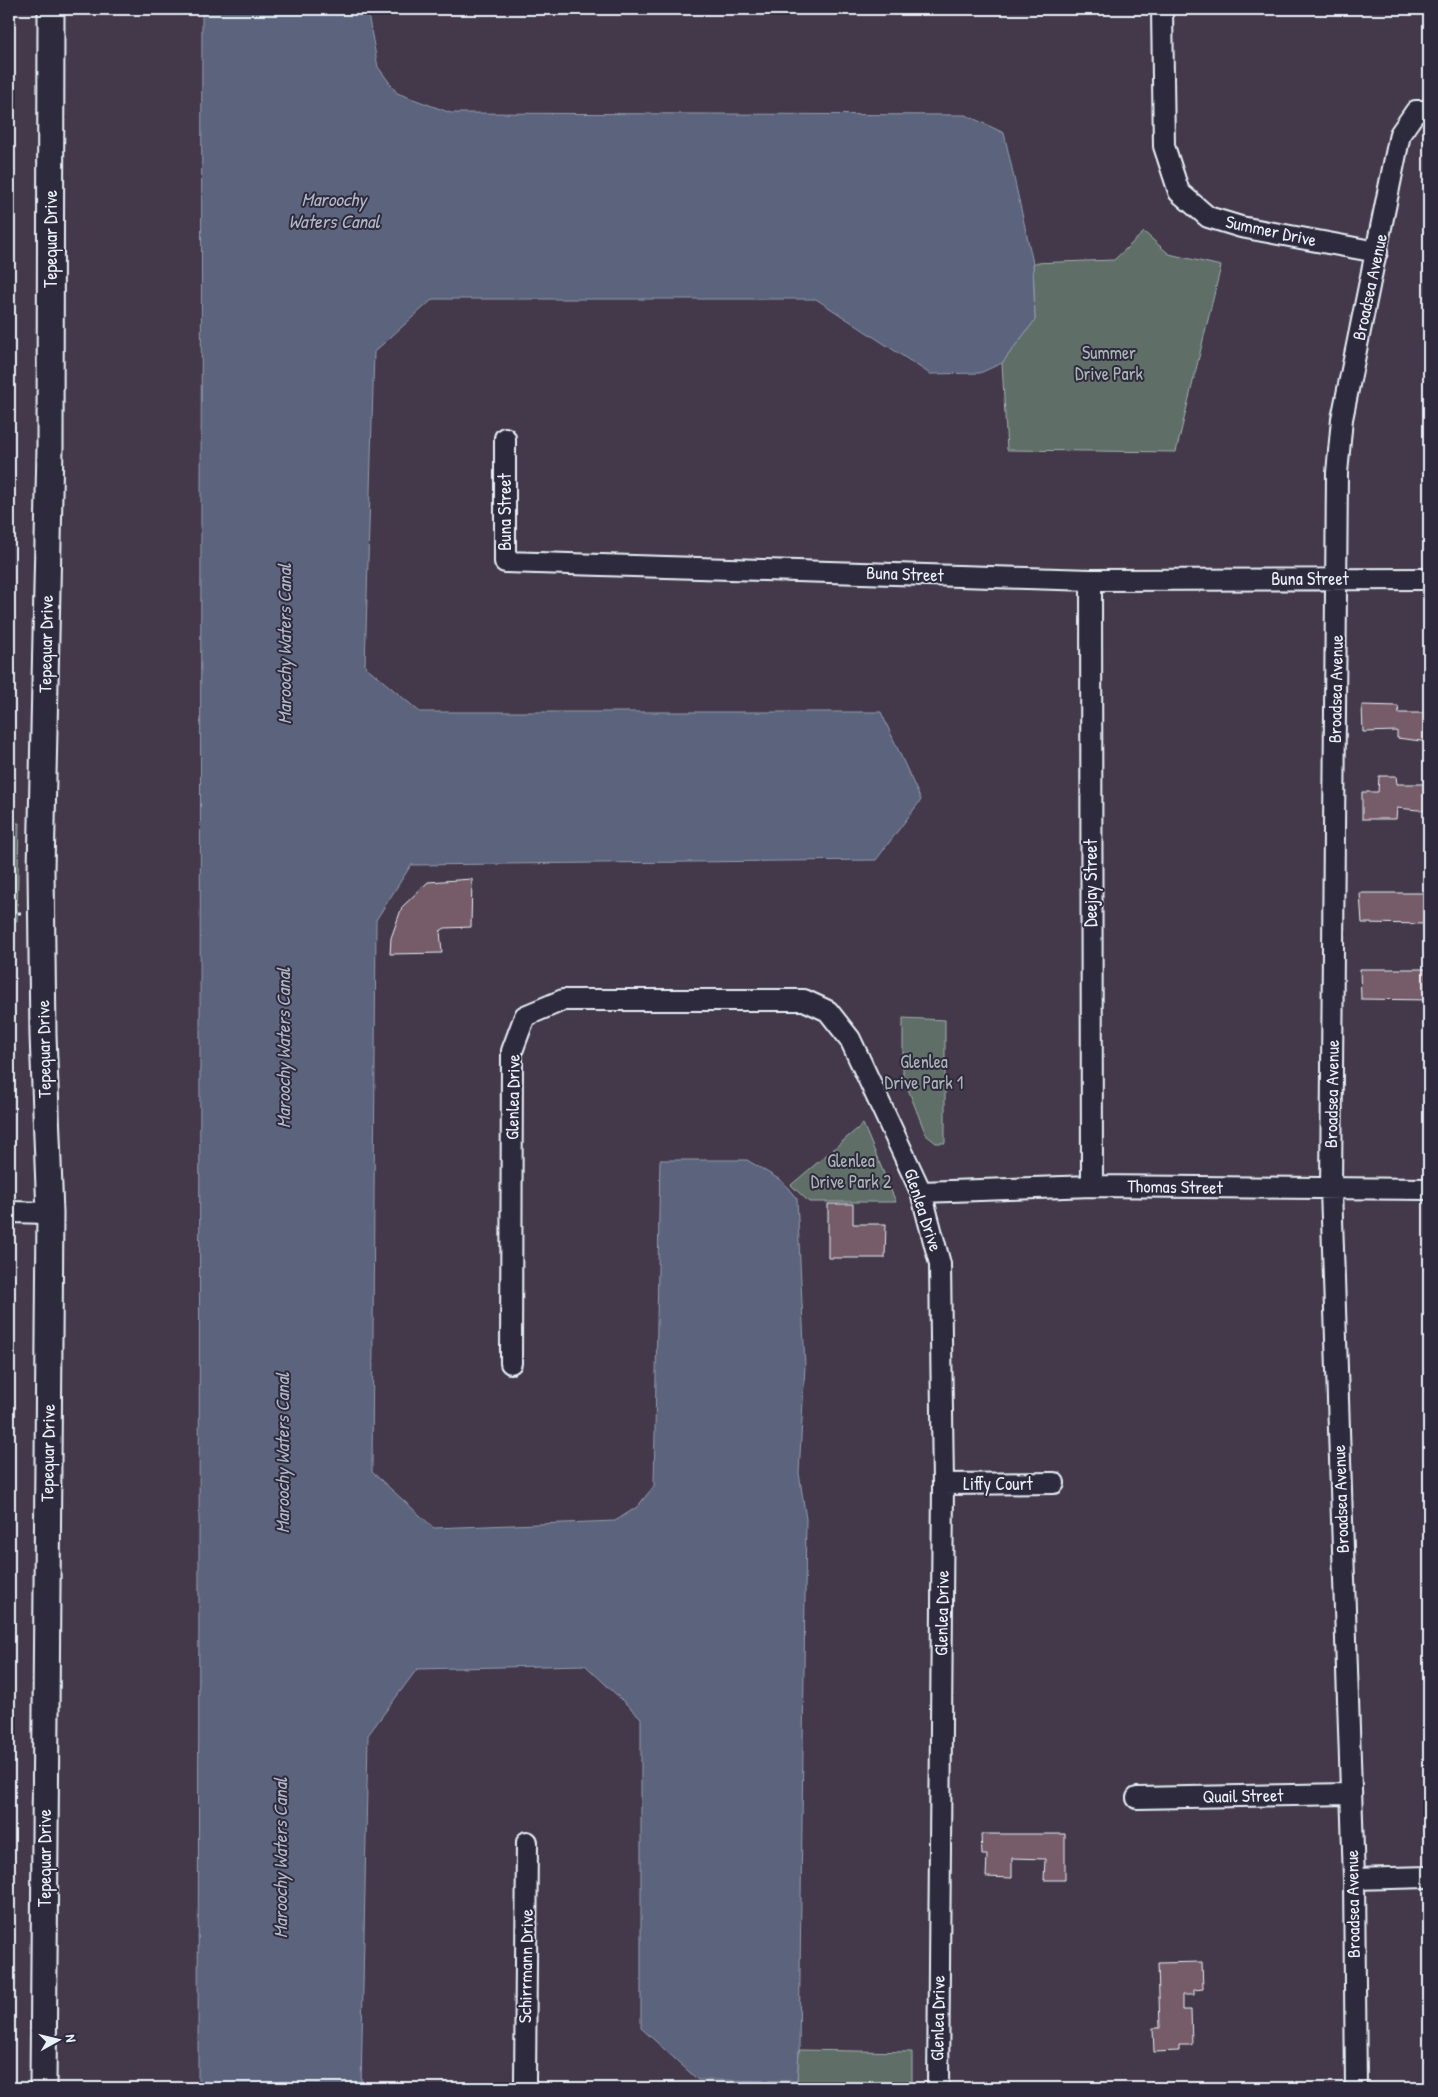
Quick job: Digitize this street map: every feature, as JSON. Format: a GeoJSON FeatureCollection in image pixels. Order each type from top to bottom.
{"type":"FeatureCollection","features":[{"type":"Feature","properties":{"kind":"street","name":"Tepequar Drive"},"geometry":{"type":"LineString","coordinates":[[43,2088],[50,1213],[43,1035],[41,870],[50,447],[51,9]]}},
{"type":"Feature","properties":{"kind":"street","name":"Summer Drive"},"geometry":{"type":"LineString","coordinates":[[1162,9],[1164,146],[1178,192],[1208,217],[1241,227],[1377,252]]}},
{"type":"Feature","properties":{"kind":"street","name":"Broadsea Avenue"},"geometry":{"type":"LineString","coordinates":[[1356,2088],[1354,1879],[1331,1189],[1337,474],[1342,419],[1400,134],[1423,111]]}},
{"type":"Feature","properties":{"kind":"street","name":"Buna Street"},"geometry":{"type":"LineString","coordinates":[[505,438],[505,562],[1091,580],[1429,579]]}},
{"type":"Feature","properties":{"kind":"street","name":"Deejay Street"},"geometry":{"type":"LineString","coordinates":[[1091,580],[1092,1186]]}},
{"type":"Feature","properties":{"kind":"street","name":"Glenlea Drive"},"geometry":{"type":"LineString","coordinates":[[511,1363],[512,1050],[524,1016],[563,1000],[804,1000],[828,1011],[850,1039],[921,1192],[940,1264],[943,1484],[938,2088]]}},
{"type":"Feature","properties":{"kind":"street","name":"Thomas Street"},"geometry":{"type":"LineString","coordinates":[[921,1192],[1092,1186],[1429,1189]]}},
{"type":"Feature","properties":{"kind":"street"},"geometry":{"type":"LineString","coordinates":[[9,1212],[50,1213]]}},
{"type":"Feature","properties":{"kind":"street","name":"Liffy Court"},"geometry":{"type":"LineString","coordinates":[[943,1484],[1054,1484]]}},
{"type":"Feature","properties":{"kind":"street","name":"Quail Street"},"geometry":{"type":"LineString","coordinates":[[1136,1798],[1350,1794]]}},
{"type":"Feature","properties":{"kind":"street","name":"Schirrmann Drive"},"geometry":{"type":"LineString","coordinates":[[527,1842],[525,2082],[527,2088]]}},
{"type":"Feature","properties":{"kind":"street"},"geometry":{"type":"LineString","coordinates":[[1354,1879],[1429,1877]]}},
{"type":"Feature","properties":{"kind":"path"},"geometry":{"type":"LineString","coordinates":[[9,913],[24,913]]}},
{"type":"Feature","properties":{"kind":"green space","name":"Summer Drive Park"},"geometry":{"type":"Polygon","coordinates":[[[1144,232],[1169,254],[1221,266],[1176,452],[1007,450],[1002,363],[1035,320],[1033,263],[1114,260],[1144,232]]]}},
{"type":"Feature","properties":{"kind":"green space"},"geometry":{"type":"Polygon","coordinates":[[[9,823],[19,823],[17,921],[9,921],[9,823]]]}},
{"type":"Feature","properties":{"kind":"green space","name":"Glenlea Drive Park 1"},"geometry":{"type":"Polygon","coordinates":[[[903,1018],[945,1020],[945,1143],[936,1143],[926,1135],[903,1076],[903,1018]]]}},
{"type":"Feature","properties":{"kind":"green space","name":"Glenlea Drive Park 2"},"geometry":{"type":"Polygon","coordinates":[[[863,1124],[896,1202],[809,1202],[791,1185],[863,1124]]]}},
{"type":"Feature","properties":{"kind":"green space"},"geometry":{"type":"Polygon","coordinates":[[[799,2050],[912,2052],[912,2088],[799,2088],[797,2081],[799,2050]]]}},
{"type":"Feature","properties":{"kind":"water","name":"Maroochy Waters Canal"},"geometry":{"type":"Polygon","coordinates":[[[202,9],[367,9],[378,67],[397,93],[451,113],[966,115],[1004,133],[1033,263],[1035,320],[1002,363],[980,373],[930,374],[816,299],[433,299],[374,352],[365,666],[420,712],[881,712],[921,800],[876,860],[411,865],[376,920],[372,1472],[434,1528],[615,1521],[637,1507],[654,1486],[660,1160],[747,1160],[782,1181],[797,1199],[805,1366],[799,1473],[806,1519],[799,2050],[797,2081],[698,2080],[641,2028],[641,1718],[585,1665],[417,1669],[368,1735],[361,2088],[198,2088],[202,9]]]}},
{"type":"Feature","properties":{"kind":"building"},"geometry":{"type":"Polygon","coordinates":[[[1362,705],[1398,706],[1399,713],[1429,713],[1429,742],[1397,738],[1397,731],[1363,732],[1362,705]]]}},
{"type":"Feature","properties":{"kind":"building"},"geometry":{"type":"Polygon","coordinates":[[[1379,776],[1396,776],[1397,784],[1429,784],[1429,811],[1397,808],[1396,819],[1362,819],[1362,792],[1378,792],[1379,776]]]}},
{"type":"Feature","properties":{"kind":"building"},"geometry":{"type":"Polygon","coordinates":[[[472,879],[471,927],[445,928],[440,931],[442,953],[390,954],[391,938],[402,907],[428,882],[472,879]]]}},
{"type":"Feature","properties":{"kind":"building"},"geometry":{"type":"Polygon","coordinates":[[[1360,893],[1429,893],[1429,924],[1362,923],[1360,893]]]}},
{"type":"Feature","properties":{"kind":"building"},"geometry":{"type":"Polygon","coordinates":[[[1360,969],[1429,969],[1429,1000],[1361,999],[1360,969]]]}},
{"type":"Feature","properties":{"kind":"building"},"geometry":{"type":"Polygon","coordinates":[[[828,1204],[853,1204],[853,1224],[886,1224],[885,1258],[828,1258],[828,1204]]]}},
{"type":"Feature","properties":{"kind":"building"},"geometry":{"type":"Polygon","coordinates":[[[981,1834],[1065,1834],[1065,1880],[1044,1880],[1045,1859],[1012,1858],[1012,1878],[986,1877],[987,1855],[982,1855],[981,1834]]]}},
{"type":"Feature","properties":{"kind":"building"},"geometry":{"type":"Polygon","coordinates":[[[1202,1962],[1203,1989],[1194,1990],[1194,1995],[1182,1995],[1182,2010],[1191,2010],[1192,2045],[1179,2045],[1179,2051],[1154,2052],[1153,2028],[1160,2028],[1158,1963],[1202,1962]]]}}]}
